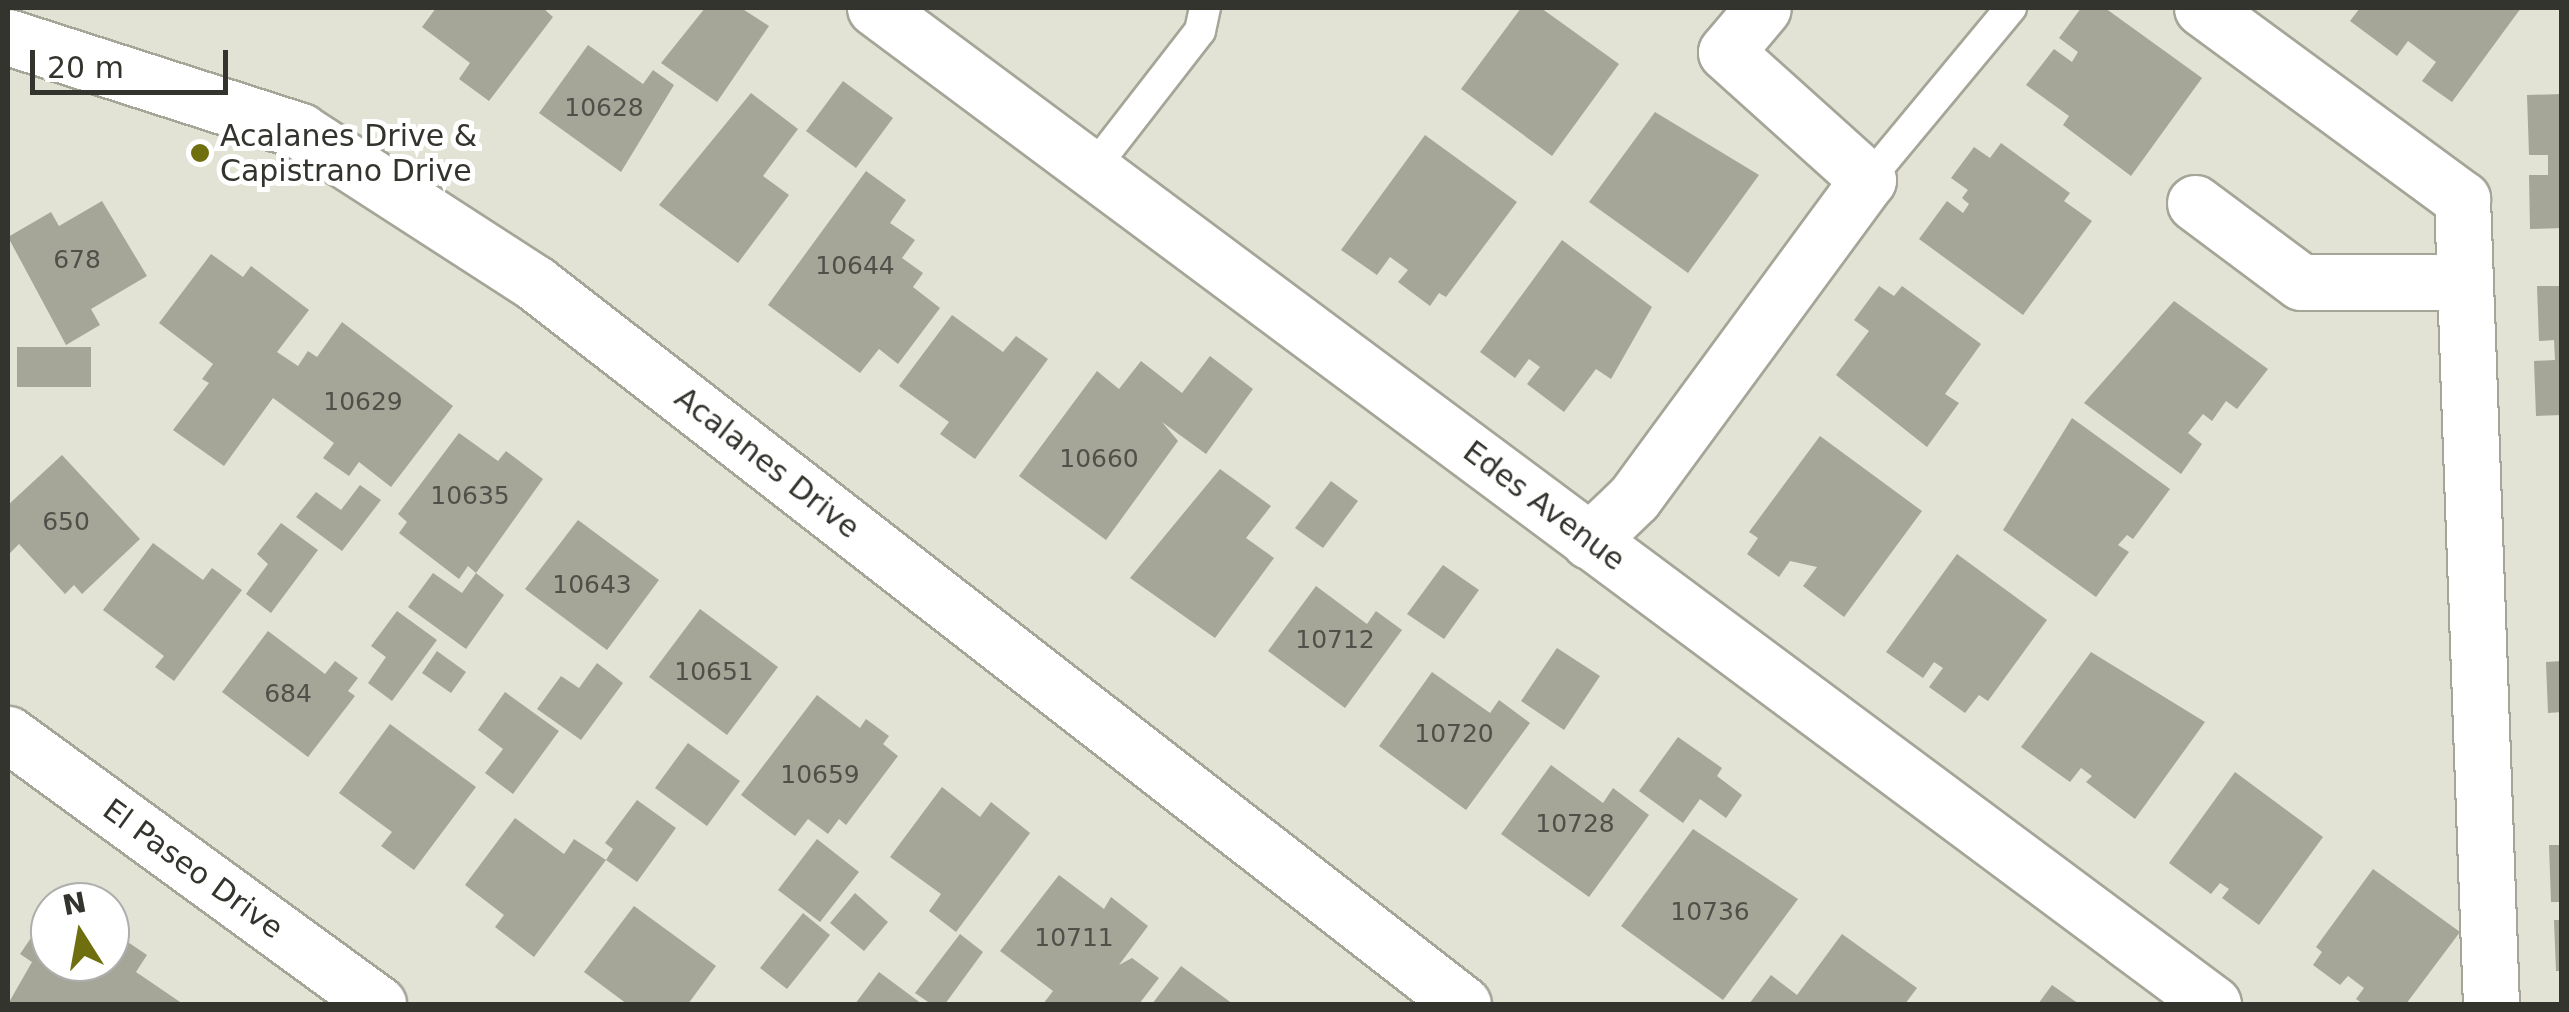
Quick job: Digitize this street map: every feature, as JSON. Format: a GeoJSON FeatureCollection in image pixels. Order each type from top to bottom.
{"type":"FeatureCollection","features":[{"type":"Feature","properties":{"kind":"street","name":"Edes Avenue"},"geometry":{"type":"LineString","coordinates":[[875,8],[2213,1004]]}},
{"type":"Feature","properties":{"kind":"street"},"geometry":{"type":"LineString","coordinates":[[1590,541],[1634,498],[1868,180],[1726,52],[1763,8]]}},
{"type":"Feature","properties":{"kind":"street"},"geometry":{"type":"LineString","coordinates":[[2202,8],[2462,199],[2491,1004]]}},
{"type":"Feature","properties":{"kind":"street","name":"Acalanes Drive"},"geometry":{"type":"LineString","coordinates":[[8,37],[300,131],[535,283],[1463,1004]]}},
{"type":"Feature","properties":{"kind":"street"},"geometry":{"type":"LineString","coordinates":[[2195,203],[2301,282],[2465,282]]}},
{"type":"Feature","properties":{"kind":"street","name":"El Paseo Drive"},"geometry":{"type":"LineString","coordinates":[[8,734],[378,1004]]}},
{"type":"Feature","properties":{"kind":"lane"},"geometry":{"type":"LineString","coordinates":[[1092,170],[1200,31],[1205,8]]}},
{"type":"Feature","properties":{"kind":"lane"},"geometry":{"type":"LineString","coordinates":[[1868,180],[2011,8]]}},
{"type":"Feature","properties":{"kind":"building"},"geometry":{"type":"Polygon","coordinates":[[[436,8],[543,8],[553,17],[489,101],[459,79],[470,63],[422,27],[436,8]]]}},
{"type":"Feature","properties":{"kind":"building"},"geometry":{"type":"Polygon","coordinates":[[[705,8],[741,8],[769,26],[717,102],[661,63],[705,8]]]}},
{"type":"Feature","properties":{"kind":"building"},"geometry":{"type":"Polygon","coordinates":[[[1521,8],[1541,8],[1619,64],[1552,156],[1461,89],[1521,8]]]}},
{"type":"Feature","properties":{"kind":"building"},"geometry":{"type":"Polygon","coordinates":[[[2081,8],[2105,8],[2202,78],[2131,176],[2063,125],[2069,116],[2026,85],[2054,49],[2072,62],[2078,52],[2059,38],[2081,8]]]}},
{"type":"Feature","properties":{"kind":"building"},"geometry":{"type":"Polygon","coordinates":[[[2360,8],[2521,8],[2452,102],[2422,81],[2436,62],[2408,41],[2397,56],[2350,21],[2360,8]]]}},
{"type":"Feature","properties":{"kind":"building"},"geometry":{"type":"Polygon","coordinates":[[[588,45],[643,84],[653,70],[674,85],[621,172],[539,113],[588,45]]]}},
{"type":"Feature","properties":{"kind":"building"},"geometry":{"type":"Polygon","coordinates":[[[843,81],[893,118],[856,168],[806,131],[843,81]]]}},
{"type":"Feature","properties":{"kind":"building"},"geometry":{"type":"Polygon","coordinates":[[[751,93],[798,129],[763,176],[789,195],[738,263],[659,205],[751,93]]]}},
{"type":"Feature","properties":{"kind":"building"},"geometry":{"type":"Polygon","coordinates":[[[2562,94],[2562,228],[2530,229],[2529,175],[2548,175],[2548,155],[2529,155],[2527,95],[2562,94]]]}},
{"type":"Feature","properties":{"kind":"building"},"geometry":{"type":"Polygon","coordinates":[[[1655,112],[1759,175],[1688,273],[1589,202],[1655,112]]]}},
{"type":"Feature","properties":{"kind":"building"},"geometry":{"type":"Polygon","coordinates":[[[1425,135],[1517,202],[1446,297],[1439,293],[1430,306],[1398,282],[1408,270],[1390,257],[1377,275],[1341,250],[1425,135]]]}},
{"type":"Feature","properties":{"kind":"building"},"geometry":{"type":"Polygon","coordinates":[[[2001,143],[2070,193],[2064,201],[2092,221],[2023,315],[1919,239],[1947,201],[1963,213],[1969,204],[1962,198],[1968,190],[1951,178],[1974,147],[1990,158],[2001,143]]]}},
{"type":"Feature","properties":{"kind":"building"},"geometry":{"type":"Polygon","coordinates":[[[866,171],[906,200],[890,223],[915,240],[902,258],[923,273],[913,287],[940,308],[898,364],[879,349],[860,373],[768,305],[866,171]]]}},
{"type":"Feature","properties":{"kind":"building"},"geometry":{"type":"Polygon","coordinates":[[[102,201],[147,276],[91,309],[100,325],[66,345],[8,237],[51,212],[59,226],[102,201]]]}},
{"type":"Feature","properties":{"kind":"building"},"geometry":{"type":"Polygon","coordinates":[[[1562,240],[1652,307],[1611,379],[1596,369],[1564,412],[1527,384],[1540,367],[1529,359],[1515,378],[1480,352],[1562,240]]]}},
{"type":"Feature","properties":{"kind":"building"},"geometry":{"type":"Polygon","coordinates":[[[211,254],[243,277],[251,266],[309,310],[277,352],[298,366],[308,351],[317,357],[342,322],[453,406],[391,487],[359,462],[349,476],[323,458],[334,443],[273,398],[224,466],[173,430],[209,383],[202,379],[213,364],[159,323],[211,254]]]}},
{"type":"Feature","properties":{"kind":"building"},"geometry":{"type":"Polygon","coordinates":[[[1879,286],[1894,296],[1902,286],[1981,344],[1945,394],[1959,403],[1927,447],[1836,375],[1869,331],[1854,320],[1879,286]]]}},
{"type":"Feature","properties":{"kind":"building"},"geometry":{"type":"Polygon","coordinates":[[[2537,286],[2562,286],[2562,415],[2536,416],[2534,361],[2555,360],[2554,340],[2539,341],[2537,286]]]}},
{"type":"Feature","properties":{"kind":"building"},"geometry":{"type":"Polygon","coordinates":[[[2174,301],[2268,369],[2237,409],[2226,401],[2212,421],[2203,414],[2188,433],[2202,444],[2181,474],[2084,403],[2174,301]]]}},
{"type":"Feature","properties":{"kind":"building"},"geometry":{"type":"Polygon","coordinates":[[[952,315],[1003,352],[1016,336],[1048,359],[975,459],[940,434],[949,422],[899,386],[952,315]]]}},
{"type":"Feature","properties":{"kind":"building"},"geometry":{"type":"Polygon","coordinates":[[[17,347],[91,347],[91,387],[17,387],[17,347]]]}},
{"type":"Feature","properties":{"kind":"building"},"geometry":{"type":"Polygon","coordinates":[[[1210,356],[1253,389],[1206,454],[1162,422],[1178,441],[1106,540],[1019,476],[1097,371],[1119,389],[1141,361],[1182,393],[1210,356]]]}},
{"type":"Feature","properties":{"kind":"building"},"geometry":{"type":"Polygon","coordinates":[[[2072,418],[2170,489],[2133,539],[2127,535],[2118,545],[2129,552],[2096,597],[2003,530],[2072,418]]]}},
{"type":"Feature","properties":{"kind":"building"},"geometry":{"type":"Polygon","coordinates":[[[459,433],[498,461],[506,451],[543,479],[476,573],[468,566],[459,579],[399,533],[407,522],[398,514],[459,433]]]}},
{"type":"Feature","properties":{"kind":"building"},"geometry":{"type":"Polygon","coordinates":[[[1820,436],[1922,511],[1844,617],[1803,586],[1817,567],[1790,561],[1779,577],[1747,554],[1758,538],[1749,532],[1820,436]]]}},
{"type":"Feature","properties":{"kind":"building"},"geometry":{"type":"Polygon","coordinates":[[[62,455],[140,539],[82,594],[74,585],[65,594],[19,544],[8,555],[8,505],[62,455]]]}},
{"type":"Feature","properties":{"kind":"building"},"geometry":{"type":"Polygon","coordinates":[[[1220,469],[1271,506],[1246,538],[1274,558],[1215,638],[1130,578],[1220,469]]]}},
{"type":"Feature","properties":{"kind":"building"},"geometry":{"type":"Polygon","coordinates":[[[1331,481],[1358,501],[1323,548],[1295,528],[1331,481]]]}},
{"type":"Feature","properties":{"kind":"building"},"geometry":{"type":"Polygon","coordinates":[[[360,485],[381,500],[342,551],[296,517],[316,492],[341,510],[360,485]]]}},
{"type":"Feature","properties":{"kind":"building"},"geometry":{"type":"Polygon","coordinates":[[[578,520],[659,580],[607,650],[525,589],[578,520]]]}},
{"type":"Feature","properties":{"kind":"building"},"geometry":{"type":"Polygon","coordinates":[[[281,523],[318,550],[271,613],[246,594],[268,564],[257,554],[281,523]]]}},
{"type":"Feature","properties":{"kind":"building"},"geometry":{"type":"Polygon","coordinates":[[[153,543],[203,580],[212,568],[242,590],[174,681],[155,667],[164,656],[103,610],[153,543]]]}},
{"type":"Feature","properties":{"kind":"building"},"geometry":{"type":"Polygon","coordinates":[[[1957,554],[2047,620],[1988,701],[1979,695],[1965,713],[1929,687],[1943,668],[1934,662],[1923,678],[1886,652],[1957,554]]]}},
{"type":"Feature","properties":{"kind":"building"},"geometry":{"type":"Polygon","coordinates":[[[1443,565],[1479,590],[1444,639],[1407,614],[1443,565]]]}},
{"type":"Feature","properties":{"kind":"building"},"geometry":{"type":"Polygon","coordinates":[[[433,573],[462,593],[476,573],[504,595],[466,649],[408,607],[433,573]]]}},
{"type":"Feature","properties":{"kind":"building"},"geometry":{"type":"Polygon","coordinates":[[[1316,586],[1367,624],[1376,611],[1402,630],[1345,708],[1268,651],[1316,586]]]}},
{"type":"Feature","properties":{"kind":"building"},"geometry":{"type":"Polygon","coordinates":[[[700,609],[778,667],[727,735],[649,677],[700,609]]]}},
{"type":"Feature","properties":{"kind":"building"},"geometry":{"type":"Polygon","coordinates":[[[397,611],[437,640],[392,701],[368,683],[386,657],[371,646],[397,611]]]}},
{"type":"Feature","properties":{"kind":"building"},"geometry":{"type":"Polygon","coordinates":[[[268,631],[325,674],[335,661],[358,678],[348,691],[355,696],[308,757],[222,692],[268,631]]]}},
{"type":"Feature","properties":{"kind":"building"},"geometry":{"type":"Polygon","coordinates":[[[1557,648],[1600,676],[1564,730],[1521,701],[1557,648]]]}},
{"type":"Feature","properties":{"kind":"building"},"geometry":{"type":"Polygon","coordinates":[[[437,651],[466,672],[451,693],[422,673],[437,651]]]}},
{"type":"Feature","properties":{"kind":"building"},"geometry":{"type":"Polygon","coordinates":[[[2091,652],[2205,722],[2135,819],[2086,782],[2092,776],[2081,768],[2070,782],[2021,747],[2091,652]]]}},
{"type":"Feature","properties":{"kind":"building"},"geometry":{"type":"Polygon","coordinates":[[[2562,661],[2562,712],[2548,713],[2546,662],[2562,661]]]}},
{"type":"Feature","properties":{"kind":"building"},"geometry":{"type":"Polygon","coordinates":[[[597,663],[623,683],[581,740],[537,709],[561,676],[579,688],[597,663]]]}},
{"type":"Feature","properties":{"kind":"building"},"geometry":{"type":"Polygon","coordinates":[[[1432,672],[1490,713],[1499,700],[1530,723],[1466,810],[1379,746],[1432,672]]]}},
{"type":"Feature","properties":{"kind":"building"},"geometry":{"type":"Polygon","coordinates":[[[505,692],[559,731],[513,794],[485,773],[503,749],[478,730],[505,692]]]}},
{"type":"Feature","properties":{"kind":"building"},"geometry":{"type":"Polygon","coordinates":[[[817,695],[860,728],[866,719],[889,736],[883,744],[898,756],[846,825],[839,819],[828,834],[808,819],[795,836],[741,795],[817,695]]]}},
{"type":"Feature","properties":{"kind":"building"},"geometry":{"type":"Polygon","coordinates":[[[390,724],[476,787],[414,870],[381,846],[392,832],[339,793],[390,724]]]}},
{"type":"Feature","properties":{"kind":"building"},"geometry":{"type":"Polygon","coordinates":[[[1678,737],[1722,768],[1717,776],[1742,795],[1726,818],[1700,799],[1683,823],[1639,791],[1678,737]]]}},
{"type":"Feature","properties":{"kind":"building"},"geometry":{"type":"Polygon","coordinates":[[[688,743],[740,781],[707,826],[655,788],[688,743]]]}},
{"type":"Feature","properties":{"kind":"building"},"geometry":{"type":"Polygon","coordinates":[[[1551,765],[1603,803],[1613,788],[1649,815],[1589,897],[1501,834],[1551,765]]]}},
{"type":"Feature","properties":{"kind":"building"},"geometry":{"type":"Polygon","coordinates":[[[2235,772],[2323,837],[2259,925],[2222,898],[2229,889],[2220,883],[2211,894],[2169,863],[2235,772]]]}},
{"type":"Feature","properties":{"kind":"building"},"geometry":{"type":"Polygon","coordinates":[[[942,787],[980,817],[991,802],[1030,833],[956,932],[929,911],[941,894],[890,857],[942,787]]]}},
{"type":"Feature","properties":{"kind":"building"},"geometry":{"type":"Polygon","coordinates":[[[637,800],[676,828],[637,882],[606,860],[613,849],[605,843],[637,800]]]}},
{"type":"Feature","properties":{"kind":"building"},"geometry":{"type":"Polygon","coordinates":[[[515,818],[564,854],[574,839],[606,860],[534,957],[495,927],[504,915],[465,885],[515,818]]]}},
{"type":"Feature","properties":{"kind":"building"},"geometry":{"type":"Polygon","coordinates":[[[1693,829],[1798,899],[1723,1000],[1621,926],[1693,829]]]}},
{"type":"Feature","properties":{"kind":"building"},"geometry":{"type":"Polygon","coordinates":[[[817,839],[859,872],[820,922],[778,890],[817,839]]]}},
{"type":"Feature","properties":{"kind":"building"},"geometry":{"type":"Polygon","coordinates":[[[2549,845],[2562,845],[2562,902],[2551,902],[2549,845]]]}},
{"type":"Feature","properties":{"kind":"building"},"geometry":{"type":"Polygon","coordinates":[[[2373,869],[2460,932],[2406,1004],[2363,1004],[2356,999],[2364,988],[2348,976],[2340,985],[2313,965],[2322,952],[2316,947],[2373,869]]]}},
{"type":"Feature","properties":{"kind":"building"},"geometry":{"type":"Polygon","coordinates":[[[1059,875],[1104,909],[1111,897],[1148,926],[1119,965],[1132,958],[1159,978],[1139,1004],[1043,1004],[1053,991],[1000,951],[1059,875]]]}},
{"type":"Feature","properties":{"kind":"building"},"geometry":{"type":"Polygon","coordinates":[[[855,893],[888,922],[864,951],[830,923],[855,893]]]}},
{"type":"Feature","properties":{"kind":"building"},"geometry":{"type":"Polygon","coordinates":[[[634,906],[716,966],[688,1004],[627,1004],[584,972],[634,906]]]}},
{"type":"Feature","properties":{"kind":"building"},"geometry":{"type":"Polygon","coordinates":[[[803,913],[830,935],[787,989],[760,968],[803,913]]]}},
{"type":"Feature","properties":{"kind":"building"},"geometry":{"type":"Polygon","coordinates":[[[2554,920],[2562,920],[2562,971],[2556,971],[2554,920]]]}},
{"type":"Feature","properties":{"kind":"building"},"geometry":{"type":"Polygon","coordinates":[[[960,934],[983,952],[945,1004],[931,1004],[915,993],[960,934]]]}},
{"type":"Feature","properties":{"kind":"building"},"geometry":{"type":"Polygon","coordinates":[[[1842,934],[1917,988],[1905,1004],[1749,1004],[1771,975],[1797,995],[1842,934]]]}},
{"type":"Feature","properties":{"kind":"building"},"geometry":{"type":"Polygon","coordinates":[[[30,939],[30,961],[20,954],[30,939]]]}},
{"type":"Feature","properties":{"kind":"building"},"geometry":{"type":"Polygon","coordinates":[[[130,944],[147,955],[136,972],[183,1004],[8,1004],[30,966],[30,982],[130,982],[130,944]]]}},
{"type":"Feature","properties":{"kind":"building"},"geometry":{"type":"Polygon","coordinates":[[[1181,966],[1233,1004],[1152,1004],[1181,966]]]}},
{"type":"Feature","properties":{"kind":"building"},"geometry":{"type":"Polygon","coordinates":[[[879,972],[922,1004],[855,1004],[879,972]]]}},
{"type":"Feature","properties":{"kind":"building"},"geometry":{"type":"Polygon","coordinates":[[[2052,985],[2079,1004],[2038,1004],[2052,985]]]}},
{"type":"Feature","properties":{"kind":"place","name":"Acalanes Drive & Capistrano Drive"},"geometry":{"type":"Point","coordinates":[200,153]}}]}
